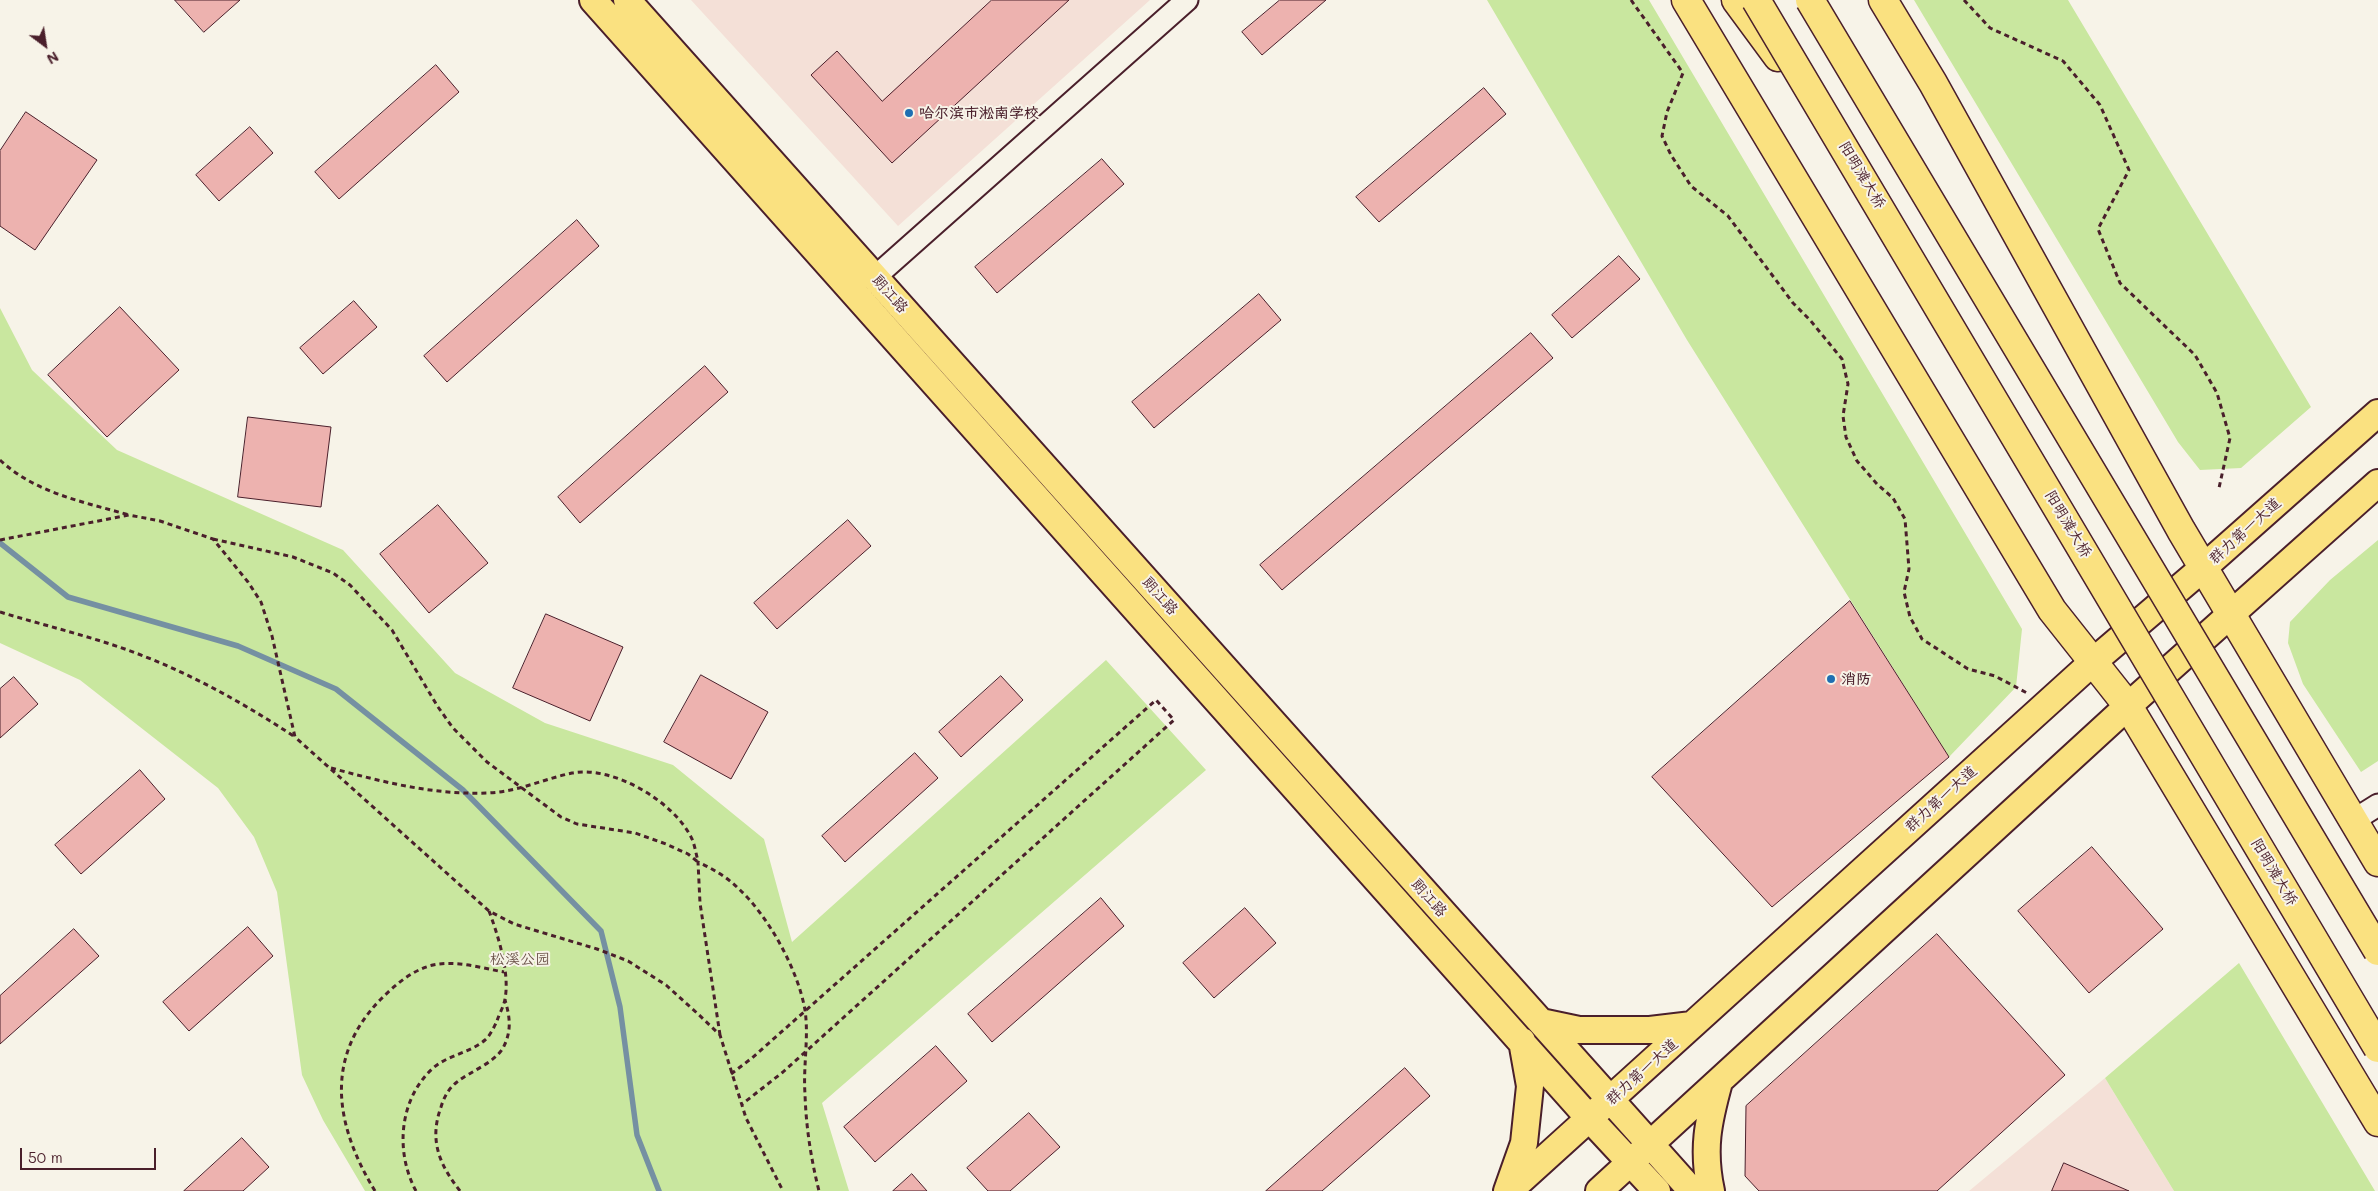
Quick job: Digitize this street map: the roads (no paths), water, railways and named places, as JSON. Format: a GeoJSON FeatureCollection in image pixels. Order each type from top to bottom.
{"type":"FeatureCollection","features":[{"type":"Feature","properties":{"kind":"highway"},"geometry":{"type":"LineString","coordinates":[[1686,0],[2052,610],[2128,706],[2378,1122]]}},
{"type":"Feature","properties":{"kind":"highway"},"geometry":{"type":"LineString","coordinates":[[1736,0],[1840,138]]}},
{"type":"Feature","properties":{"kind":"highway","name":"阳明滩大桥"},"geometry":{"type":"LineString","coordinates":[[1756,0],[1840,138],[2378,1048]]}},
{"type":"Feature","properties":{"kind":"highway"},"geometry":{"type":"LineString","coordinates":[[1810,0],[2378,951]]}},
{"type":"Feature","properties":{"kind":"highway"},"geometry":{"type":"LineString","coordinates":[[1883,0],[1938,92],[2203,568],[2378,862]]}},
{"type":"Feature","properties":{"kind":"main road","name":"朗江路"},"geometry":{"type":"LineString","coordinates":[[593,0],[1589,1118],[1657,1191]]}},
{"type":"Feature","properties":{"kind":"main road","name":"朗江路"},"geometry":{"type":"LineString","coordinates":[[627,0],[1692,1191]]}},
{"type":"Feature","properties":{"kind":"main road","name":"群力第一大道"},"geometry":{"type":"LineString","coordinates":[[1508,1191],[1611,1100],[2094,661],[2203,568],[2378,412]]}},
{"type":"Feature","properties":{"kind":"main road"},"geometry":{"type":"LineString","coordinates":[[1598,1191],[2128,706],[2378,483]]}},
{"type":"Feature","properties":{"kind":"main road"},"geometry":{"type":"LineString","coordinates":[[1541,1022],[1579,1030],[1650,1030],[1692,1025]]}},
{"type":"Feature","properties":{"kind":"main road"},"geometry":{"type":"LineString","coordinates":[[1508,1191],[1524,1144],[1530,1086],[1522,1041]]}},
{"type":"Feature","properties":{"kind":"main road"},"geometry":{"type":"LineString","coordinates":[[1711,1191],[1707,1172],[1707,1125],[1719,1082]]}},
{"type":"Feature","properties":{"kind":"street"},"geometry":{"type":"LineString","coordinates":[[875,278],[1187,0]]}},
{"type":"Feature","properties":{"kind":"street"},"geometry":{"type":"LineString","coordinates":[[2354,820],[2378,805]]}},
{"type":"Feature","properties":{"kind":"waterway"},"geometry":{"type":"LineString","coordinates":[[0,543],[68,597],[238,646],[336,689],[463,790],[601,931],[620,1007],[637,1135],[659,1191]]}},
{"type":"Feature","properties":{"kind":"place","name":"哈尔滨市淞南学校"},"geometry":{"type":"Point","coordinates":[909,113]}},
{"type":"Feature","properties":{"kind":"place","name":"消防"},"geometry":{"type":"Point","coordinates":[1831,679]}},
{"type":"Feature","properties":{"kind":"park label","name":"松溪公园"},"geometry":{"type":"Point","coordinates":[520,959]}}]}
